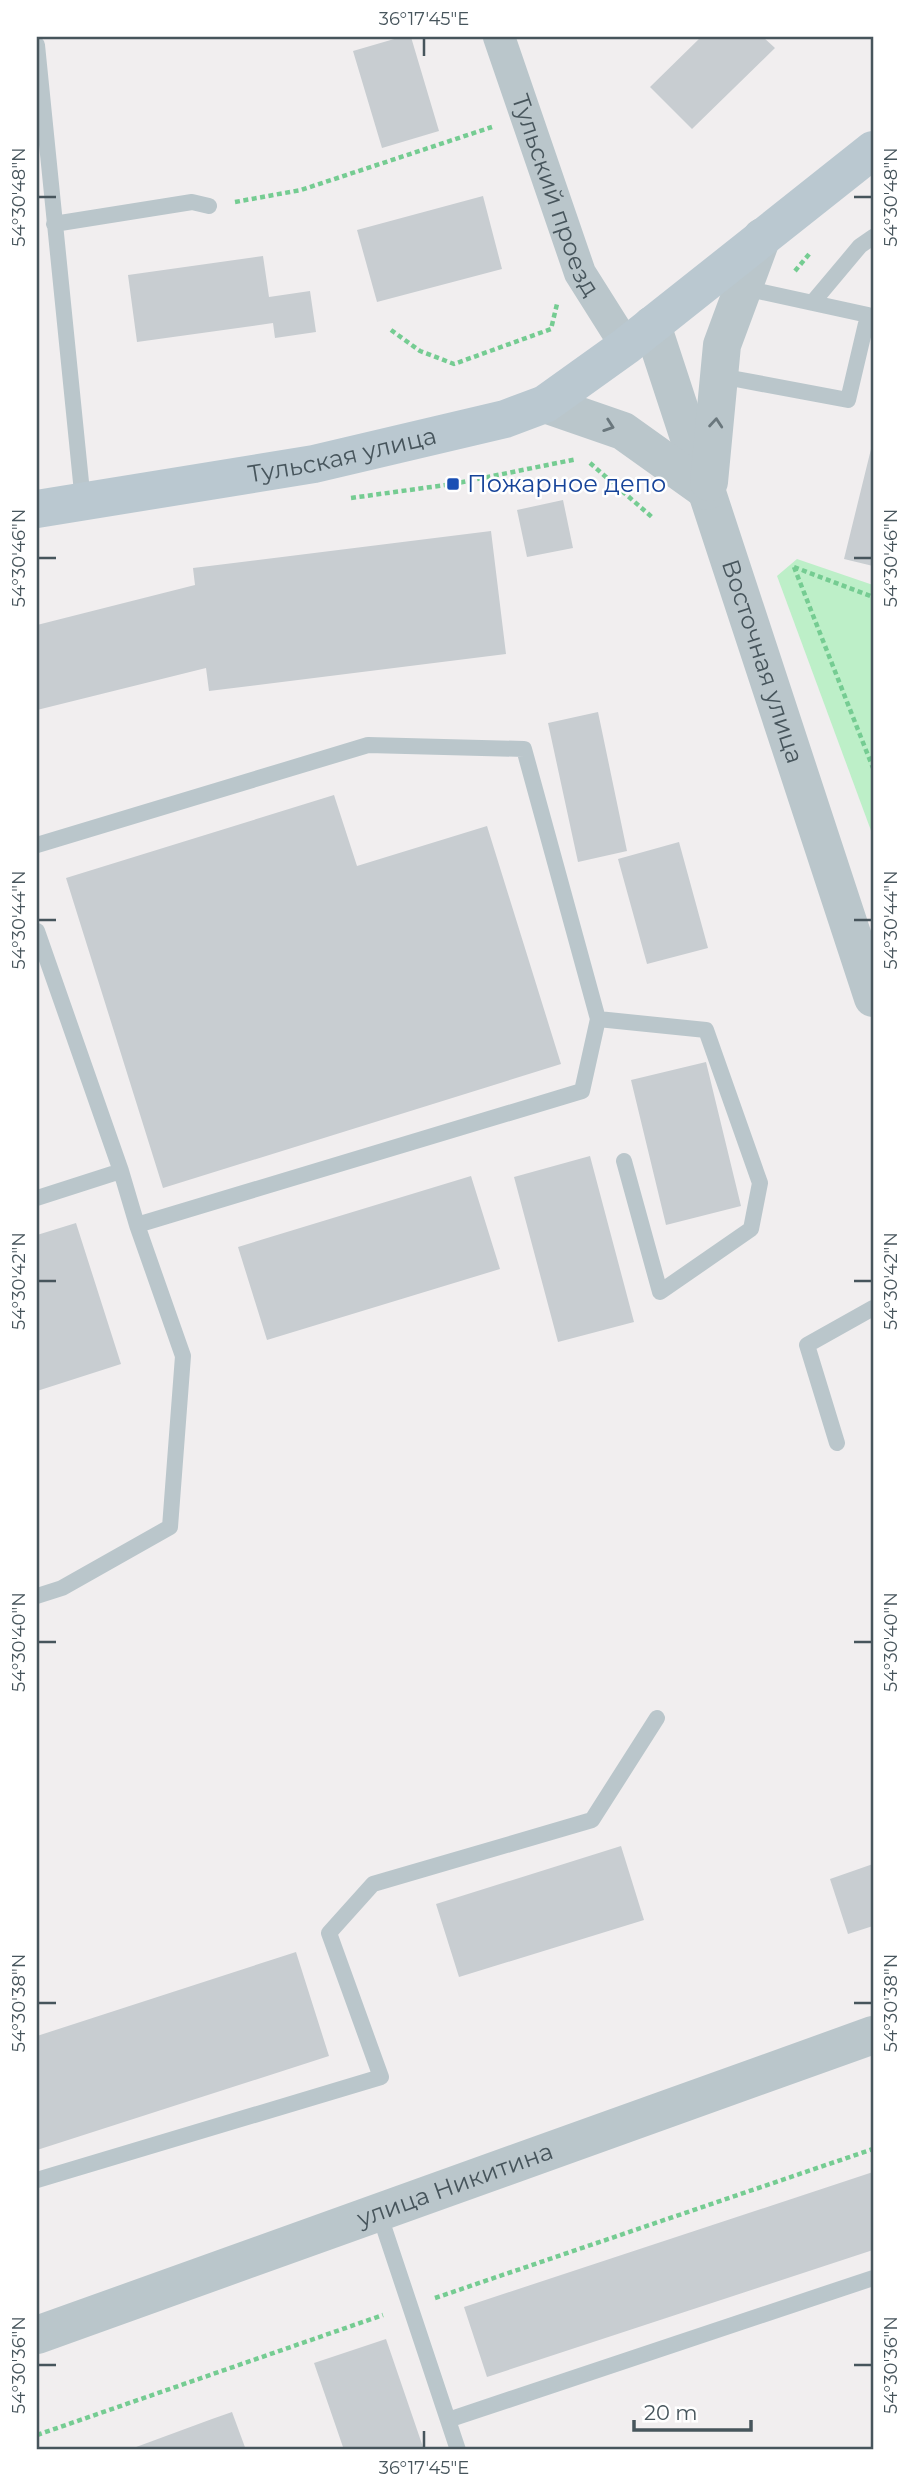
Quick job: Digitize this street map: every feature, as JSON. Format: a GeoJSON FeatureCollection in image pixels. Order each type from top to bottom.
{"type":"FeatureCollection","features":[{"type":"Feature","properties":{"kind":"main road","name":"Тульская улица"},"geometry":{"type":"LineString","coordinates":[[37,509],[314,464],[505,419],[545,404],[639,335],[873,150]]}},
{"type":"Feature","properties":{"kind":"street","name":"Тульский проезд"},"geometry":{"type":"LineString","coordinates":[[499,37],[580,272],[639,335]]}},
{"type":"Feature","properties":{"kind":"street"},"geometry":{"type":"LineString","coordinates":[[545,404],[623,430],[707,491],[722,345],[762,237]]}},
{"type":"Feature","properties":{"kind":"street","name":"Восточная улица"},"geometry":{"type":"LineString","coordinates":[[639,335],[707,491],[873,998]]}},
{"type":"Feature","properties":{"kind":"street","name":"улица Никитина"},"geometry":{"type":"LineString","coordinates":[[37,2335],[873,2035]]}},
{"type":"Feature","properties":{"kind":"lane"},"geometry":{"type":"LineString","coordinates":[[37,45],[83,502]]}},
{"type":"Feature","properties":{"kind":"lane"},"geometry":{"type":"LineString","coordinates":[[54,224],[192,202],[209,206]]}},
{"type":"Feature","properties":{"kind":"lane"},"geometry":{"type":"LineString","coordinates":[[813,302],[860,246],[873,237]]}},
{"type":"Feature","properties":{"kind":"lane"},"geometry":{"type":"LineString","coordinates":[[720,376],[848,400],[868,315],[744,288]]}},
{"type":"Feature","properties":{"kind":"lane"},"geometry":{"type":"LineString","coordinates":[[37,845],[368,745],[524,749],[598,1018],[582,1091],[137,1225]]}},
{"type":"Feature","properties":{"kind":"lane"},"geometry":{"type":"LineString","coordinates":[[37,931],[183,1356],[170,1527],[62,1588],[37,1596]]}},
{"type":"Feature","properties":{"kind":"lane"},"geometry":{"type":"LineString","coordinates":[[598,1018],[706,1030],[760,1183],[751,1228],[660,1292],[624,1161]]}},
{"type":"Feature","properties":{"kind":"lane"},"geometry":{"type":"LineString","coordinates":[[37,1198],[121,1171]]}},
{"type":"Feature","properties":{"kind":"lane"},"geometry":{"type":"LineString","coordinates":[[838,1443],[807,1345],[862,1311],[873,1308]]}},
{"type":"Feature","properties":{"kind":"lane"},"geometry":{"type":"LineString","coordinates":[[37,2180],[382,2077],[329,1933],[373,1884],[592,1820],[657,1718]]}},
{"type":"Feature","properties":{"kind":"lane"},"geometry":{"type":"LineString","coordinates":[[379,2213],[458,2450]]}},
{"type":"Feature","properties":{"kind":"lane"},"geometry":{"type":"LineString","coordinates":[[448,2420],[873,2278]]}},
{"type":"Feature","properties":{"kind":"path"},"geometry":{"type":"LineString","coordinates":[[209,206],[301,190],[526,116]]}},
{"type":"Feature","properties":{"kind":"path"},"geometry":{"type":"LineString","coordinates":[[391,330],[421,351],[454,364],[551,329]]}},
{"type":"Feature","properties":{"kind":"path"},"geometry":{"type":"LineString","coordinates":[[584,457],[653,518]]}},
{"type":"Feature","properties":{"kind":"path"},"geometry":{"type":"LineString","coordinates":[[873,597],[794,567],[873,768]]}},
{"type":"Feature","properties":{"kind":"path"},"geometry":{"type":"LineString","coordinates":[[37,2435],[873,2149]]}},
{"type":"Feature","properties":{"kind":"green space"},"geometry":{"type":"Polygon","coordinates":[[[797,559],[873,585],[873,836],[777,576],[797,559]]]}},
{"type":"Feature","properties":{"kind":"building"},"geometry":{"type":"Polygon","coordinates":[[[401,37],[411,37],[439,131],[382,148],[353,51],[401,37]]]}},
{"type":"Feature","properties":{"kind":"building"},"geometry":{"type":"Polygon","coordinates":[[[701,37],[763,37],[775,48],[692,129],[650,87],[701,37]]]}},
{"type":"Feature","properties":{"kind":"building"},"geometry":{"type":"Polygon","coordinates":[[[483,196],[502,269],[377,302],[357,230],[483,196]]]}},
{"type":"Feature","properties":{"kind":"building"},"geometry":{"type":"Polygon","coordinates":[[[263,256],[269,297],[310,291],[316,332],[275,338],[273,323],[137,342],[128,275],[263,256]]]}},
{"type":"Feature","properties":{"kind":"building"},"geometry":{"type":"Polygon","coordinates":[[[873,445],[873,566],[844,559],[873,445]]]}},
{"type":"Feature","properties":{"kind":"building"},"geometry":{"type":"Polygon","coordinates":[[[563,500],[573,548],[527,557],[517,510],[563,500]]]}},
{"type":"Feature","properties":{"kind":"building"},"geometry":{"type":"Polygon","coordinates":[[[491,531],[506,654],[209,691],[206,668],[37,710],[37,625],[195,585],[193,568],[491,531]]]}},
{"type":"Feature","properties":{"kind":"building"},"geometry":{"type":"Polygon","coordinates":[[[598,712],[627,851],[578,862],[548,723],[598,712]]]}},
{"type":"Feature","properties":{"kind":"building"},"geometry":{"type":"Polygon","coordinates":[[[334,795],[357,866],[487,826],[561,1064],[163,1188],[66,878],[334,795]]]}},
{"type":"Feature","properties":{"kind":"building"},"geometry":{"type":"Polygon","coordinates":[[[679,842],[708,948],[647,964],[618,859],[679,842]]]}},
{"type":"Feature","properties":{"kind":"building"},"geometry":{"type":"Polygon","coordinates":[[[706,1062],[741,1206],[666,1225],[631,1080],[706,1062]]]}},
{"type":"Feature","properties":{"kind":"building"},"geometry":{"type":"Polygon","coordinates":[[[590,1156],[634,1322],[558,1342],[514,1177],[590,1156]]]}},
{"type":"Feature","properties":{"kind":"building"},"geometry":{"type":"Polygon","coordinates":[[[471,1176],[500,1269],[267,1340],[238,1247],[471,1176]]]}},
{"type":"Feature","properties":{"kind":"building"},"geometry":{"type":"Polygon","coordinates":[[[76,1223],[121,1364],[37,1391],[37,1235],[76,1223]]]}},
{"type":"Feature","properties":{"kind":"building"},"geometry":{"type":"Polygon","coordinates":[[[621,1846],[644,1920],[459,1977],[436,1904],[621,1846]]]}},
{"type":"Feature","properties":{"kind":"building"},"geometry":{"type":"Polygon","coordinates":[[[873,1864],[873,1926],[848,1934],[830,1879],[873,1864]]]}},
{"type":"Feature","properties":{"kind":"building"},"geometry":{"type":"Polygon","coordinates":[[[296,1952],[329,2056],[37,2150],[37,2036],[296,1952]]]}},
{"type":"Feature","properties":{"kind":"building"},"geometry":{"type":"Polygon","coordinates":[[[873,2172],[873,2250],[487,2377],[464,2307],[873,2172]]]}},
{"type":"Feature","properties":{"kind":"building"},"geometry":{"type":"Polygon","coordinates":[[[386,2339],[424,2450],[344,2450],[314,2363],[386,2339]]]}},
{"type":"Feature","properties":{"kind":"building"},"geometry":{"type":"Polygon","coordinates":[[[232,2412],[246,2450],[128,2450],[212,2419],[232,2412]]]}},
{"type":"Feature","properties":{"kind":"place","name":"Пожарное депо"},"geometry":{"type":"Point","coordinates":[453,484]}}]}
